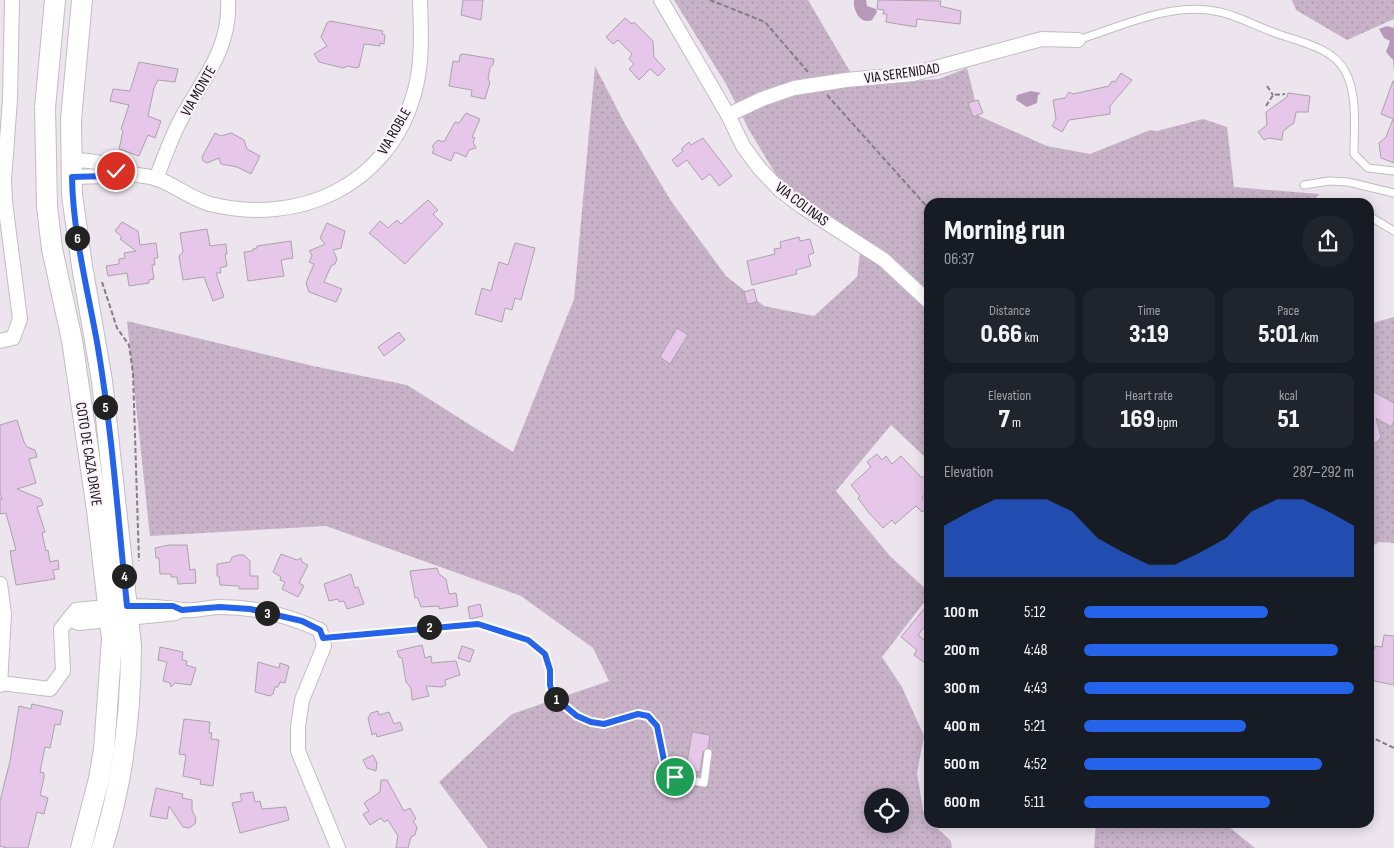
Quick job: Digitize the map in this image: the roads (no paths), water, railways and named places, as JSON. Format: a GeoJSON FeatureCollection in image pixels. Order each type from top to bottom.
{"type":"FeatureCollection","features":[{"type":"Feature","properties":{"kind":"main road","name":"COTO DE CAZA DRIVE"},"geometry":{"type":"LineString","coordinates":[[55,0],[45,108],[48,206],[52,249],[72,340],[98,510],[131,681],[123,762],[102,848]]}},
{"type":"Feature","properties":{"kind":"main road","name":"COTO DE CAZA DRIVE"},"geometry":{"type":"LineString","coordinates":[[81,848],[99,779],[104,750],[112,652],[118,612],[102,382],[76,234],[72,168],[70,119],[82,0]]}},
{"type":"Feature","properties":{"kind":"street"},"geometry":{"type":"LineString","coordinates":[[0,341],[13,338],[20,319],[4,202],[10,100],[12,0]]}},
{"type":"Feature","properties":{"kind":"street","name":"VIA MONTE"},"geometry":{"type":"LineString","coordinates":[[156,178],[181,118],[211,72],[219,52],[227,18],[228,0]]}},
{"type":"Feature","properties":{"kind":"street","name":"VIA ROBLE"},"geometry":{"type":"LineString","coordinates":[[72,168],[107,176],[116,171],[156,178],[208,203],[240,210],[268,211],[298,206],[320,199],[358,179],[374,165],[389,146],[407,113],[414,95],[422,47],[420,0]]}},
{"type":"Feature","properties":{"kind":"street","name":"VIA COLINAS"},"geometry":{"type":"LineString","coordinates":[[661,0],[728,115],[742,146],[780,190],[884,260],[924,297]]}},
{"type":"Feature","properties":{"kind":"street","name":"VIA SERENIDAD"},"geometry":{"type":"LineString","coordinates":[[728,115],[762,98],[794,88],[846,80],[914,74],[1042,39],[1078,40]]}},
{"type":"Feature","properties":{"kind":"street"},"geometry":{"type":"LineString","coordinates":[[0,584],[4,614],[0,684],[50,689],[63,671],[61,629],[76,610],[174,615],[182,610],[220,607],[250,609],[302,621],[320,630],[323,638],[320,655],[302,700],[298,727],[298,752],[338,848]]}},
{"type":"Feature","properties":{"kind":"lane"},"geometry":{"type":"LineString","coordinates":[[1078,40],[1176,9],[1196,8],[1222,12],[1282,36],[1313,45],[1335,59],[1345,70],[1353,102],[1354,154],[1368,168],[1394,171]]}},
{"type":"Feature","properties":{"kind":"lane"},"geometry":{"type":"LineString","coordinates":[[1304,185],[1329,181],[1348,182],[1394,193]]}},
{"type":"Feature","properties":{"kind":"lane"},"geometry":{"type":"LineString","coordinates":[[1374,219],[1394,231]]}},
{"type":"Feature","properties":{"kind":"lane"},"geometry":{"type":"LineString","coordinates":[[323,638],[478,624],[528,640],[545,654],[550,670],[550,685],[553,696],[577,716],[591,722],[604,724],[638,714],[648,716],[657,726],[666,770],[675,777],[704,783],[708,753]]}}]}
